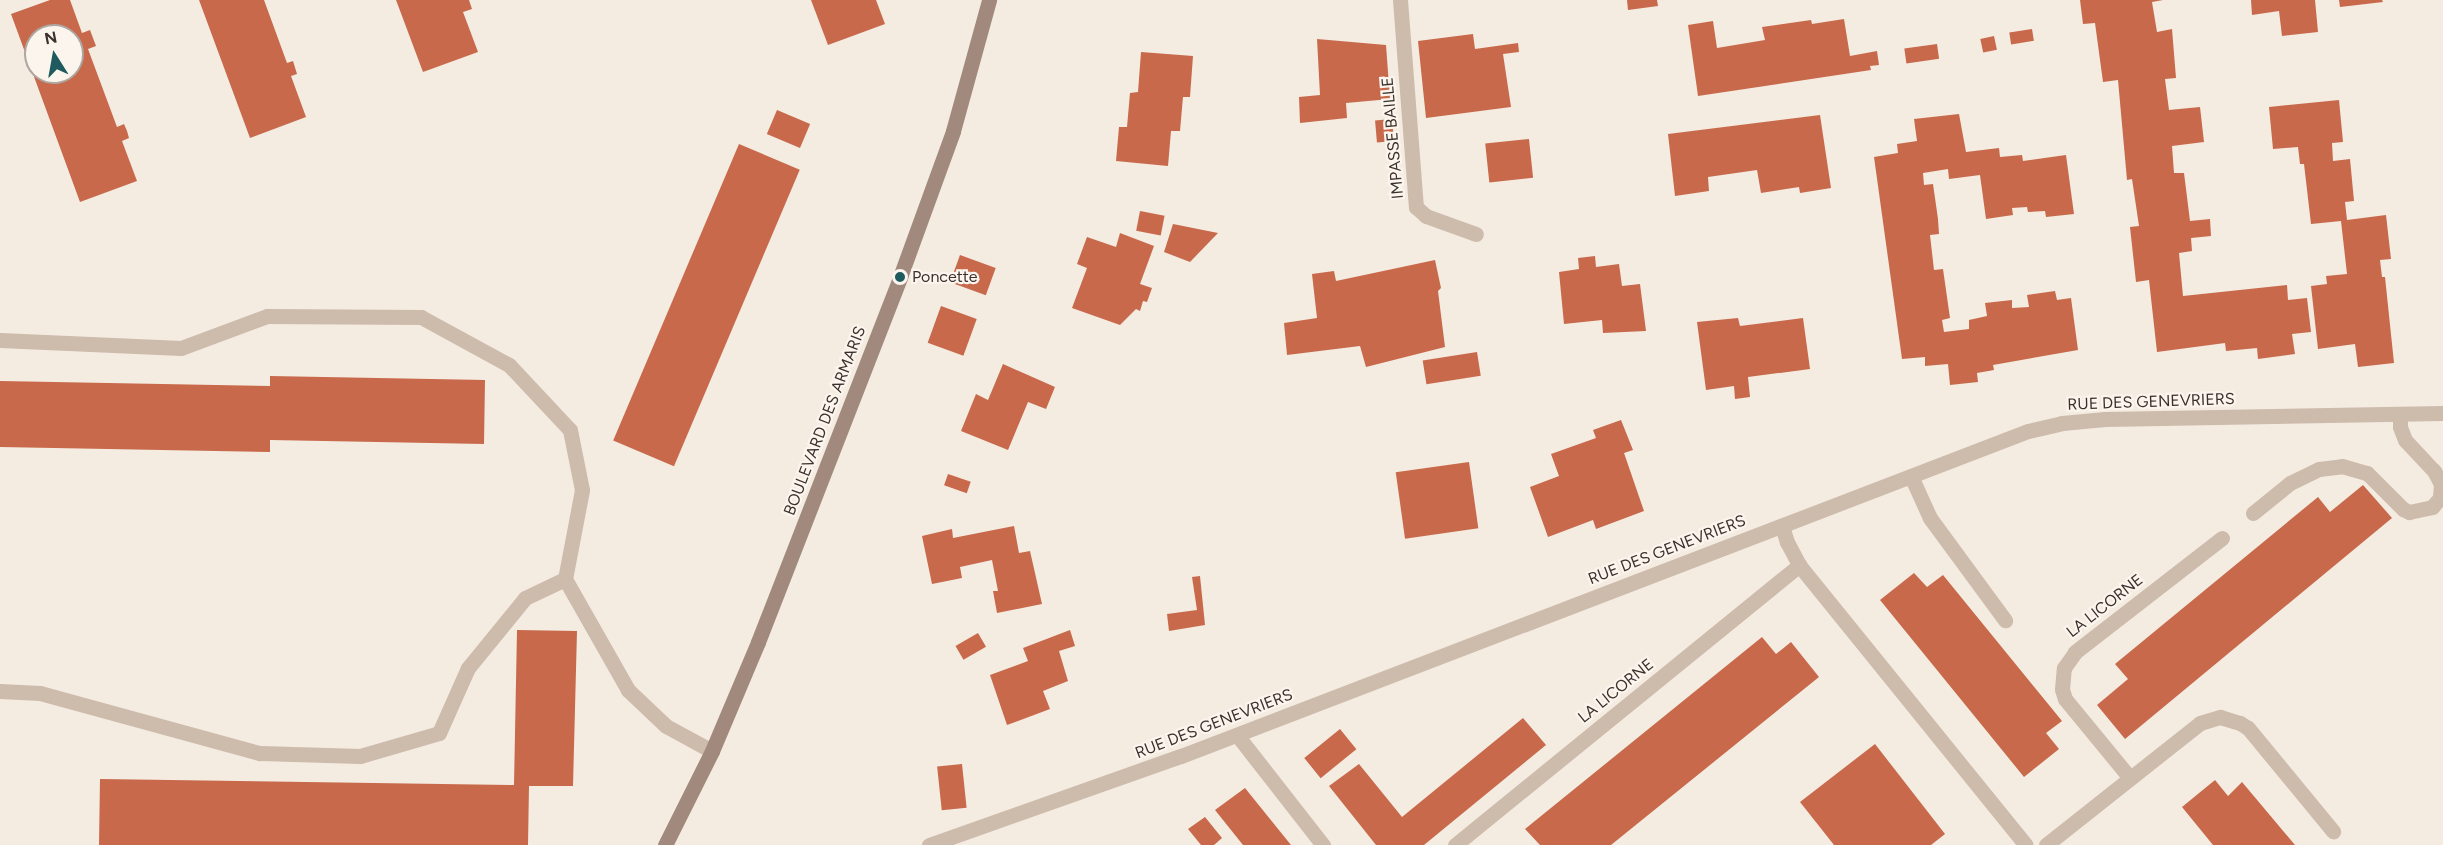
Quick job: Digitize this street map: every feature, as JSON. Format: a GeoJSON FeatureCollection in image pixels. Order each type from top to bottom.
{"type":"FeatureCollection","features":[{"type":"Feature","properties":{"kind":"main road","name":"BOULEVARD DES ARMARIS"},"geometry":{"type":"LineString","coordinates":[[665,845],[712,751],[758,642],[900,277],[953,131],[989,0]]}},
{"type":"Feature","properties":{"kind":"street","name":"IMPASSE BAILLE"},"geometry":{"type":"LineString","coordinates":[[1400,0],[1416,207],[1426,216],[1476,234]]}},
{"type":"Feature","properties":{"kind":"street"},"geometry":{"type":"LineString","coordinates":[[0,340],[181,348],[267,315],[420,316],[509,364],[570,430],[582,490],[565,579],[628,690],[666,726],[712,751]]}},
{"type":"Feature","properties":{"kind":"street","name":"RUE DES GENEVRIERS"},"geometry":{"type":"LineString","coordinates":[[929,845],[1052,804],[1237,735],[2028,431],[2072,422],[2155,417],[2443,413]]}},
{"type":"Feature","properties":{"kind":"street"},"geometry":{"type":"LineString","coordinates":[[2253,513],[2290,483],[2319,469],[2342,466],[2367,473],[2403,509],[2409,512],[2432,507],[2440,498],[2441,484],[2434,471],[2405,440],[2400,427],[2400,414]]}},
{"type":"Feature","properties":{"kind":"street"},"geometry":{"type":"LineString","coordinates":[[1911,476],[1930,518],[2005,620]]}},
{"type":"Feature","properties":{"kind":"street"},"geometry":{"type":"LineString","coordinates":[[1782,526],[1791,552],[1799,565],[2026,845]]}},
{"type":"Feature","properties":{"kind":"street","name":"LA LICORNE"},"geometry":{"type":"LineString","coordinates":[[2130,778],[2065,699],[2062,689],[2064,668],[2075,652],[2222,538]]}},
{"type":"Feature","properties":{"kind":"street","name":"LA LICORNE"},"geometry":{"type":"LineString","coordinates":[[1455,845],[1799,565]]}},
{"type":"Feature","properties":{"kind":"street"},"geometry":{"type":"LineString","coordinates":[[0,691],[40,693],[260,753],[360,756],[439,734],[468,668],[525,598],[565,579]]}},
{"type":"Feature","properties":{"kind":"street"},"geometry":{"type":"LineString","coordinates":[[2046,845],[2200,723],[2220,717],[2228,718],[2248,728],[2332,831]]}},
{"type":"Feature","properties":{"kind":"street"},"geometry":{"type":"LineString","coordinates":[[1237,735],[1323,845]]}},
{"type":"Feature","properties":{"kind":"building"},"geometry":{"type":"Polygon","coordinates":[[[50,0],[70,0],[79,24],[24,24],[24,49],[11,14],[50,0]]]}},
{"type":"Feature","properties":{"kind":"building"},"geometry":{"type":"Polygon","coordinates":[[[199,0],[264,0],[287,63],[293,61],[297,74],[291,76],[306,117],[250,138],[199,0]]]}},
{"type":"Feature","properties":{"kind":"building"},"geometry":{"type":"Polygon","coordinates":[[[396,0],[469,0],[472,9],[463,12],[478,52],[423,72],[396,0]]]}},
{"type":"Feature","properties":{"kind":"building"},"geometry":{"type":"Polygon","coordinates":[[[811,0],[876,0],[885,24],[828,45],[811,0]]]}},
{"type":"Feature","properties":{"kind":"building"},"geometry":{"type":"Polygon","coordinates":[[[1627,0],[1657,0],[1658,6],[1628,10],[1627,0]]]}},
{"type":"Feature","properties":{"kind":"building"},"geometry":{"type":"Polygon","coordinates":[[[2080,0],[2163,0],[2152,2],[2157,32],[2172,29],[2176,78],[2165,79],[2169,110],[2200,107],[2204,142],[2172,146],[2174,173],[2184,173],[2190,221],[2210,219],[2211,236],[2191,238],[2192,251],[2179,253],[2183,296],[2287,285],[2288,300],[2307,298],[2311,332],[2292,334],[2295,354],[2258,359],[2257,348],[2226,351],[2225,343],[2157,352],[2149,280],[2136,282],[2130,227],[2139,226],[2132,179],[2127,180],[2118,80],[2103,82],[2095,23],[2083,24],[2080,0]]]}},
{"type":"Feature","properties":{"kind":"building"},"geometry":{"type":"Polygon","coordinates":[[[2251,0],[2315,0],[2318,32],[2282,36],[2279,11],[2252,15],[2251,0]]]}},
{"type":"Feature","properties":{"kind":"building"},"geometry":{"type":"Polygon","coordinates":[[[2339,0],[2382,0],[2383,2],[2340,7],[2339,0]]]}},
{"type":"Feature","properties":{"kind":"building"},"geometry":{"type":"Polygon","coordinates":[[[1844,19],[1850,56],[1877,51],[1879,65],[1870,66],[1871,70],[1698,96],[1688,25],[1713,21],[1717,48],[1765,40],[1762,27],[1811,20],[1812,24],[1844,19]]]}},
{"type":"Feature","properties":{"kind":"building"},"geometry":{"type":"Polygon","coordinates":[[[2032,29],[2034,41],[2011,44],[2009,33],[2032,29]]]}},
{"type":"Feature","properties":{"kind":"building"},"geometry":{"type":"Polygon","coordinates":[[[90,30],[96,46],[88,49],[117,127],[124,124],[127,131],[129,138],[122,141],[137,181],[80,202],[37,84],[84,84],[84,32],[90,30]]]}},
{"type":"Feature","properties":{"kind":"building"},"geometry":{"type":"Polygon","coordinates":[[[1473,34],[1475,49],[1518,43],[1519,52],[1503,54],[1511,107],[1426,118],[1418,41],[1473,34]]]}},
{"type":"Feature","properties":{"kind":"building"},"geometry":{"type":"Polygon","coordinates":[[[1994,36],[1997,50],[1983,53],[1980,39],[1994,36]]]}},
{"type":"Feature","properties":{"kind":"building"},"geometry":{"type":"Polygon","coordinates":[[[1317,39],[1386,45],[1390,99],[1346,103],[1347,118],[1300,123],[1299,97],[1320,95],[1317,39]]]}},
{"type":"Feature","properties":{"kind":"building"},"geometry":{"type":"Polygon","coordinates":[[[1937,44],[1939,59],[1906,63],[1904,49],[1937,44]]]}},
{"type":"Feature","properties":{"kind":"building"},"geometry":{"type":"Polygon","coordinates":[[[1141,52],[1193,56],[1190,97],[1183,97],[1180,131],[1171,131],[1168,166],[1116,161],[1119,127],[1127,127],[1130,93],[1138,92],[1141,52]]]}},
{"type":"Feature","properties":{"kind":"building"},"geometry":{"type":"Polygon","coordinates":[[[2339,100],[2343,142],[2332,143],[2333,161],[2350,159],[2354,201],[2345,202],[2347,220],[2386,215],[2391,259],[2380,260],[2382,277],[2385,277],[2394,363],[2358,367],[2355,344],[2318,349],[2311,286],[2327,284],[2326,276],[2347,274],[2341,221],[2311,224],[2304,164],[2300,164],[2298,147],[2273,149],[2269,107],[2339,100]]]}},
{"type":"Feature","properties":{"kind":"building"},"geometry":{"type":"Polygon","coordinates":[[[777,110],[810,124],[800,148],[767,134],[777,110]]]}},
{"type":"Feature","properties":{"kind":"building"},"geometry":{"type":"Polygon","coordinates":[[[1959,114],[1966,152],[1999,148],[2000,157],[2022,155],[2023,161],[2066,155],[2074,214],[2046,217],[2045,211],[2028,212],[2027,207],[2012,208],[2013,215],[1986,219],[1980,175],[1949,179],[1948,169],[1923,173],[1924,185],[1933,184],[1938,219],[1939,234],[1930,235],[1934,270],[1943,269],[1950,318],[1942,320],[1944,332],[1969,329],[1969,320],[1987,316],[1985,303],[2012,300],[2012,308],[2029,307],[2027,295],[2055,291],[2057,300],[2071,298],[2078,350],[1993,365],[1994,370],[1977,373],[1978,382],[1950,385],[1948,364],[1925,366],[1925,357],[1902,359],[1874,157],[1898,153],[1897,144],[1917,141],[1914,119],[1959,114]]]}},
{"type":"Feature","properties":{"kind":"building"},"geometry":{"type":"Polygon","coordinates":[[[1820,115],[1831,188],[1800,193],[1799,187],[1761,193],[1757,170],[1708,177],[1709,191],[1675,196],[1668,134],[1820,115]]]}},
{"type":"Feature","properties":{"kind":"building"},"geometry":{"type":"Polygon","coordinates":[[[1392,119],[1394,141],[1377,142],[1375,120],[1392,119]]]}},
{"type":"Feature","properties":{"kind":"building"},"geometry":{"type":"Polygon","coordinates":[[[1529,139],[1533,178],[1489,182],[1485,144],[1529,139]]]}},
{"type":"Feature","properties":{"kind":"building"},"geometry":{"type":"Polygon","coordinates":[[[739,144],[800,170],[674,466],[613,440],[739,144]]]}},
{"type":"Feature","properties":{"kind":"building"},"geometry":{"type":"Polygon","coordinates":[[[1140,211],[1165,216],[1161,235],[1136,231],[1140,211]]]}},
{"type":"Feature","properties":{"kind":"building"},"geometry":{"type":"Polygon","coordinates":[[[1173,224],[1218,233],[1190,262],[1164,252],[1173,224]]]}},
{"type":"Feature","properties":{"kind":"building"},"geometry":{"type":"Polygon","coordinates":[[[1120,233],[1154,246],[1140,284],[1152,288],[1147,302],[1143,301],[1140,311],[1136,309],[1120,325],[1072,308],[1087,268],[1077,264],[1087,237],[1116,247],[1120,233]]]}},
{"type":"Feature","properties":{"kind":"building"},"geometry":{"type":"Polygon","coordinates":[[[960,255],[996,268],[986,295],[950,282],[960,255]]]}},
{"type":"Feature","properties":{"kind":"building"},"geometry":{"type":"Polygon","coordinates":[[[1595,256],[1596,267],[1619,264],[1622,286],[1640,284],[1646,331],[1603,333],[1602,320],[1564,324],[1559,272],[1579,269],[1578,258],[1595,256]]]}},
{"type":"Feature","properties":{"kind":"building"},"geometry":{"type":"Polygon","coordinates":[[[1435,260],[1441,288],[1438,291],[1445,347],[1366,367],[1360,346],[1287,355],[1284,323],[1317,318],[1312,274],[1334,271],[1336,281],[1435,260]]]}},
{"type":"Feature","properties":{"kind":"building"},"geometry":{"type":"Polygon","coordinates":[[[941,306],[977,319],[963,356],[928,343],[941,306]]]}},
{"type":"Feature","properties":{"kind":"building"},"geometry":{"type":"Polygon","coordinates":[[[1738,318],[1740,326],[1803,318],[1810,369],[1748,377],[1750,397],[1735,399],[1734,386],[1706,390],[1697,322],[1738,318]]]}},
{"type":"Feature","properties":{"kind":"building"},"geometry":{"type":"Polygon","coordinates":[[[1477,352],[1481,376],[1426,384],[1423,361],[1477,352]]]}},
{"type":"Feature","properties":{"kind":"building"},"geometry":{"type":"Polygon","coordinates":[[[1003,364],[1055,387],[1046,409],[1028,402],[1008,450],[961,431],[976,394],[988,400],[1003,364]]]}},
{"type":"Feature","properties":{"kind":"building"},"geometry":{"type":"Polygon","coordinates":[[[270,376],[485,380],[484,444],[270,440],[270,452],[0,447],[0,381],[270,386],[270,376]]]}},
{"type":"Feature","properties":{"kind":"building"},"geometry":{"type":"Polygon","coordinates":[[[1621,420],[1633,450],[1624,453],[1644,511],[1596,529],[1593,520],[1548,537],[1530,487],[1559,476],[1551,454],[1596,438],[1593,430],[1621,420]]]}},
{"type":"Feature","properties":{"kind":"building"},"geometry":{"type":"Polygon","coordinates":[[[1469,462],[1478,528],[1405,539],[1396,472],[1469,462]]]}},
{"type":"Feature","properties":{"kind":"building"},"geometry":{"type":"Polygon","coordinates":[[[948,474],[971,482],[967,493],[944,485],[948,474]]]}},
{"type":"Feature","properties":{"kind":"building"},"geometry":{"type":"Polygon","coordinates":[[[2363,485],[2392,518],[2125,739],[2097,705],[2128,679],[2115,664],[2318,497],[2330,512],[2363,485]]]}},
{"type":"Feature","properties":{"kind":"building"},"geometry":{"type":"Polygon","coordinates":[[[1014,526],[1019,553],[1030,551],[1042,604],[997,613],[993,591],[998,591],[992,560],[960,567],[962,578],[932,584],[922,536],[952,529],[953,538],[1014,526]]]}},
{"type":"Feature","properties":{"kind":"building"},"geometry":{"type":"Polygon","coordinates":[[[1914,573],[1927,587],[1943,575],[2062,721],[2046,733],[2059,749],[2024,777],[1880,600],[1914,573]]]}},
{"type":"Feature","properties":{"kind":"building"},"geometry":{"type":"Polygon","coordinates":[[[1200,576],[1205,625],[1169,631],[1167,614],[1197,610],[1192,577],[1200,576]]]}},
{"type":"Feature","properties":{"kind":"building"},"geometry":{"type":"Polygon","coordinates":[[[517,630],[577,631],[573,786],[529,786],[528,845],[99,845],[100,779],[514,785],[517,630]]]}},
{"type":"Feature","properties":{"kind":"building"},"geometry":{"type":"Polygon","coordinates":[[[1070,630],[1075,646],[1059,651],[1068,681],[1043,691],[1050,709],[1007,725],[990,675],[1028,661],[1023,648],[1070,630]]]}},
{"type":"Feature","properties":{"kind":"building"},"geometry":{"type":"Polygon","coordinates":[[[978,633],[986,647],[963,660],[955,646],[978,633]]]}},
{"type":"Feature","properties":{"kind":"building"},"geometry":{"type":"Polygon","coordinates":[[[1762,637],[1776,654],[1791,642],[1819,677],[1611,845],[1540,845],[1525,829],[1762,637]]]}},
{"type":"Feature","properties":{"kind":"building"},"geometry":{"type":"Polygon","coordinates":[[[1523,718],[1546,745],[1424,845],[1376,845],[1329,786],[1359,764],[1402,817],[1523,718]]]}},
{"type":"Feature","properties":{"kind":"building"},"geometry":{"type":"Polygon","coordinates":[[[1340,729],[1356,749],[1321,778],[1304,758],[1340,729]]]}},
{"type":"Feature","properties":{"kind":"building"},"geometry":{"type":"Polygon","coordinates":[[[1875,744],[1945,834],[1931,845],[1834,845],[1800,802],[1875,744]]]}},
{"type":"Feature","properties":{"kind":"building"},"geometry":{"type":"Polygon","coordinates":[[[962,764],[967,808],[942,810],[937,767],[962,764]]]}},
{"type":"Feature","properties":{"kind":"building"},"geometry":{"type":"Polygon","coordinates":[[[2215,780],[2228,796],[2242,782],[2295,845],[2213,845],[2182,807],[2215,780]]]}},
{"type":"Feature","properties":{"kind":"building"},"geometry":{"type":"Polygon","coordinates":[[[1245,788],[1291,845],[1243,845],[1215,810],[1245,788]]]}},
{"type":"Feature","properties":{"kind":"building"},"geometry":{"type":"Polygon","coordinates":[[[1205,817],[1222,838],[1214,845],[1201,845],[1188,829],[1205,817]]]}},
{"type":"Feature","properties":{"kind":"place","name":"Poncette"},"geometry":{"type":"Point","coordinates":[900,277]}}]}
